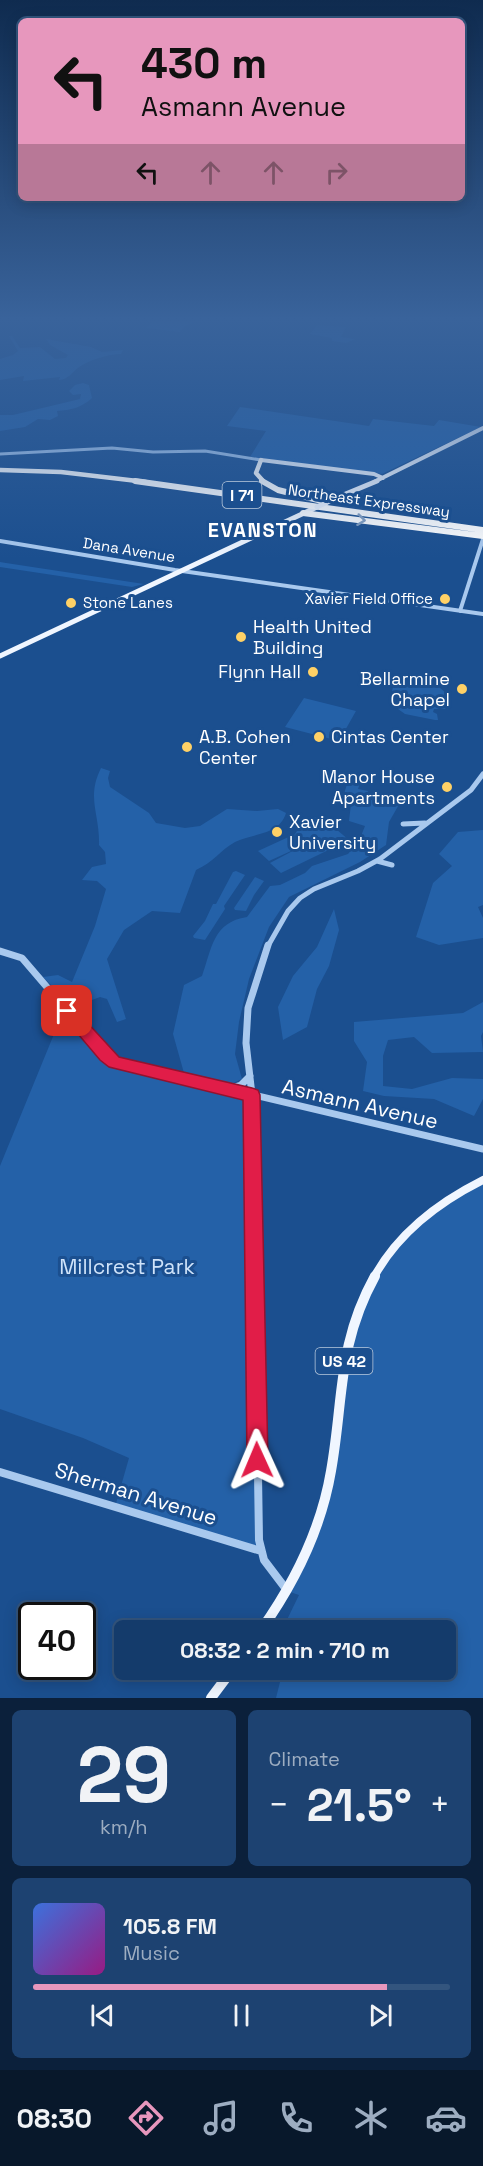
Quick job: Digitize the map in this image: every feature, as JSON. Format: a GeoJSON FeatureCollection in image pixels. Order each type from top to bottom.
{"type":"FeatureCollection","features":[{"type":"Feature","properties":{"kind":"highway"},"geometry":{"type":"LineString","coordinates":[[261,460],[256,473],[265,483],[326,502]]}},
{"type":"Feature","properties":{"kind":"highway","name":"Northeast Expressway"},"geometry":{"type":"LineString","coordinates":[[0,468],[106,472],[483,525]]}},
{"type":"Feature","properties":{"kind":"highway","name":"Northeast Expressway"},"geometry":{"type":"LineString","coordinates":[[0,468],[117,478],[483,530]]}},
{"type":"Feature","properties":{"kind":"highway"},"geometry":{"type":"LineString","coordinates":[[303,513],[483,537]]}},
{"type":"Feature","properties":{"kind":"main road"},"geometry":{"type":"LineString","coordinates":[[336,498],[483,428]]}},
{"type":"Feature","properties":{"kind":"main road"},"geometry":{"type":"LineString","coordinates":[[261,460],[342,470],[380,478]]}},
{"type":"Feature","properties":{"kind":"main road"},"geometry":{"type":"LineString","coordinates":[[342,470],[366,476],[369,478],[368,481]]}},
{"type":"Feature","properties":{"kind":"main road"},"geometry":{"type":"LineString","coordinates":[[0,656],[314,509],[368,481],[380,478]]}},
{"type":"Feature","properties":{"kind":"main road","name":"US 42"},"geometry":{"type":"LineString","coordinates":[[268,1620],[287,1591],[316,1525],[327,1489],[336,1437],[345,1352],[350,1331],[366,1291],[384,1262],[414,1225],[447,1200],[483,1180]]}},
{"type":"Feature","properties":{"kind":"main road"},"geometry":{"type":"LineString","coordinates":[[211,1698],[224,1680]]}},
{"type":"Feature","properties":{"kind":"street"},"geometry":{"type":"LineString","coordinates":[[0,454],[116,448],[151,452],[205,451],[261,460]]}},
{"type":"Feature","properties":{"kind":"street"},"geometry":{"type":"LineString","coordinates":[[460,612],[483,537]]}},
{"type":"Feature","properties":{"kind":"street","name":"Dana Avenue"},"geometry":{"type":"LineString","coordinates":[[0,541],[181,571],[483,615]]}},
{"type":"Feature","properties":{"kind":"street"},"geometry":{"type":"LineString","coordinates":[[287,1591],[264,1560],[261,1551],[252,1095],[246,1019],[254,985],[270,940],[288,911],[300,898],[314,889],[375,861],[471,789],[483,774]]}},
{"type":"Feature","properties":{"kind":"street"},"geometry":{"type":"LineString","coordinates":[[403,824],[426,823]]}},
{"type":"Feature","properties":{"kind":"street"},"geometry":{"type":"LineString","coordinates":[[375,861],[392,865]]}},
{"type":"Feature","properties":{"kind":"street","name":"Asmann Avenue"},"geometry":{"type":"LineString","coordinates":[[0,951],[21,958],[110,1059],[120,1064],[483,1149]]}},
{"type":"Feature","properties":{"kind":"street"},"geometry":{"type":"LineString","coordinates":[[227,1090],[241,1085],[250,1076]]}},
{"type":"Feature","properties":{"kind":"street","name":"Sherman Avenue"},"geometry":{"type":"LineString","coordinates":[[0,1472],[261,1551]]}},
{"type":"Feature","properties":{"kind":"green space"},"geometry":{"type":"Polygon","coordinates":[[[75,400],[89,400],[80,406],[57,411],[58,416],[50,420],[38,419],[25,427],[0,431],[0,415],[13,415],[75,400]]]}},
{"type":"Feature","properties":{"kind":"green space"},"geometry":{"type":"Polygon","coordinates":[[[240,407],[369,426],[373,419],[434,426],[439,420],[481,427],[382,474],[250,457],[266,431],[227,426],[240,407]]]}},
{"type":"Feature","properties":{"kind":"green space"},"geometry":{"type":"Polygon","coordinates":[[[0,562],[144,584],[132,587],[0,567],[0,562]]]}},
{"type":"Feature","properties":{"kind":"green space"},"geometry":{"type":"Polygon","coordinates":[[[395,680],[439,687],[447,694],[442,697],[448,702],[444,704],[446,709],[434,709],[433,712],[437,714],[438,720],[405,714],[398,709],[403,693],[392,691],[395,680]]]}},
{"type":"Feature","properties":{"kind":"green space"},"geometry":{"type":"Polygon","coordinates":[[[304,698],[356,711],[339,741],[285,727],[304,698]]]}},
{"type":"Feature","properties":{"kind":"green space"},"geometry":{"type":"Polygon","coordinates":[[[101,768],[110,771],[108,778],[110,787],[149,813],[156,823],[185,828],[200,826],[227,809],[257,811],[278,809],[286,813],[277,826],[271,830],[235,842],[196,870],[180,913],[152,911],[124,930],[107,959],[126,1019],[117,1022],[107,999],[100,997],[73,1007],[43,977],[58,975],[72,982],[95,926],[106,889],[97,881],[82,880],[92,867],[106,864],[105,852],[99,845],[94,797],[94,788],[101,768]]]}},
{"type":"Feature","properties":{"kind":"green space"},"geometry":{"type":"Polygon","coordinates":[[[349,778],[361,780],[358,789],[368,791],[366,801],[383,798],[401,801],[389,822],[386,845],[360,862],[289,897],[269,927],[249,979],[239,1022],[235,1054],[242,1079],[229,1085],[184,1073],[173,1034],[184,985],[202,976],[220,930],[227,924],[247,917],[270,886],[280,885],[305,873],[312,866],[348,854],[359,841],[365,826],[349,821],[351,804],[364,801],[343,797],[349,778]]]}},
{"type":"Feature","properties":{"kind":"green space"},"geometry":{"type":"Polygon","coordinates":[[[316,817],[324,819],[349,840],[281,873],[270,863],[302,846],[269,861],[258,851],[295,834],[303,822],[316,817]]]}},
{"type":"Feature","properties":{"kind":"green space"},"geometry":{"type":"Polygon","coordinates":[[[483,830],[483,905],[478,907],[483,918],[483,938],[439,945],[416,937],[433,883],[452,866],[439,854],[458,832],[483,830]]]}},
{"type":"Feature","properties":{"kind":"green space"},"geometry":{"type":"Polygon","coordinates":[[[233,872],[245,875],[224,906],[225,909],[205,940],[194,938],[193,936],[205,921],[213,904],[216,904],[233,872]]]}},
{"type":"Feature","properties":{"kind":"green space"},"geometry":{"type":"Polygon","coordinates":[[[255,877],[264,881],[246,911],[235,910],[234,908],[255,877]]]}},
{"type":"Feature","properties":{"kind":"green space"},"geometry":{"type":"Polygon","coordinates":[[[334,909],[339,930],[329,966],[317,989],[307,1027],[283,1040],[278,1007],[293,976],[317,947],[334,909]]]}},
{"type":"Feature","properties":{"kind":"green space"},"geometry":{"type":"Polygon","coordinates":[[[483,1002],[481,1036],[483,1052],[432,1053],[414,1037],[388,1040],[383,1056],[383,1086],[412,1089],[452,1078],[483,1079],[483,1099],[474,1116],[434,1099],[384,1096],[363,1091],[367,1062],[354,1041],[354,1022],[463,1013],[483,1002]]]}},
{"type":"Feature","properties":{"kind":"green space","name":"Millcrest Park"},"geometry":{"type":"Polygon","coordinates":[[[67,1011],[110,1059],[252,1095],[261,1551],[115,1507],[129,1458],[83,1438],[0,1409],[0,1166],[61,1017],[67,1011]]]}},
{"type":"Feature","properties":{"kind":"green space"},"geometry":{"type":"Polygon","coordinates":[[[483,1180],[483,1698],[276,1698],[280,1680],[456,1680],[456,1620],[287,1620],[299,1595],[287,1591],[316,1525],[364,1295],[405,1235],[483,1180]]]}},
{"type":"Feature","properties":{"kind":"place","name":"Xavier Field Office"},"geometry":{"type":"Point","coordinates":[445,599]}},
{"type":"Feature","properties":{"kind":"place","name":"Stone Lanes"},"geometry":{"type":"Point","coordinates":[71,603]}},
{"type":"Feature","properties":{"kind":"place","name":"Health United Building"},"geometry":{"type":"Point","coordinates":[241,637]}},
{"type":"Feature","properties":{"kind":"place","name":"Flynn Hall"},"geometry":{"type":"Point","coordinates":[313,672]}},
{"type":"Feature","properties":{"kind":"place","name":"Bellarmine Chapel"},"geometry":{"type":"Point","coordinates":[462,689]}},
{"type":"Feature","properties":{"kind":"place","name":"Cintas Center"},"geometry":{"type":"Point","coordinates":[319,737]}},
{"type":"Feature","properties":{"kind":"place","name":"A.B. Cohen Center"},"geometry":{"type":"Point","coordinates":[187,747]}},
{"type":"Feature","properties":{"kind":"place","name":"Manor House Apartments"},"geometry":{"type":"Point","coordinates":[447,787]}},
{"type":"Feature","properties":{"kind":"place","name":"Xavier University"},"geometry":{"type":"Point","coordinates":[277,832]}},
{"type":"Feature","properties":{"kind":"district","name":"EVANSTON"},"geometry":{"type":"Point","coordinates":[263,530]}},
{"type":"Feature","properties":{"kind":"route"},"geometry":{"type":"LineString","coordinates":[[67,1011],[106,1056],[114,1062],[252,1095],[257,1460]]}}]}
